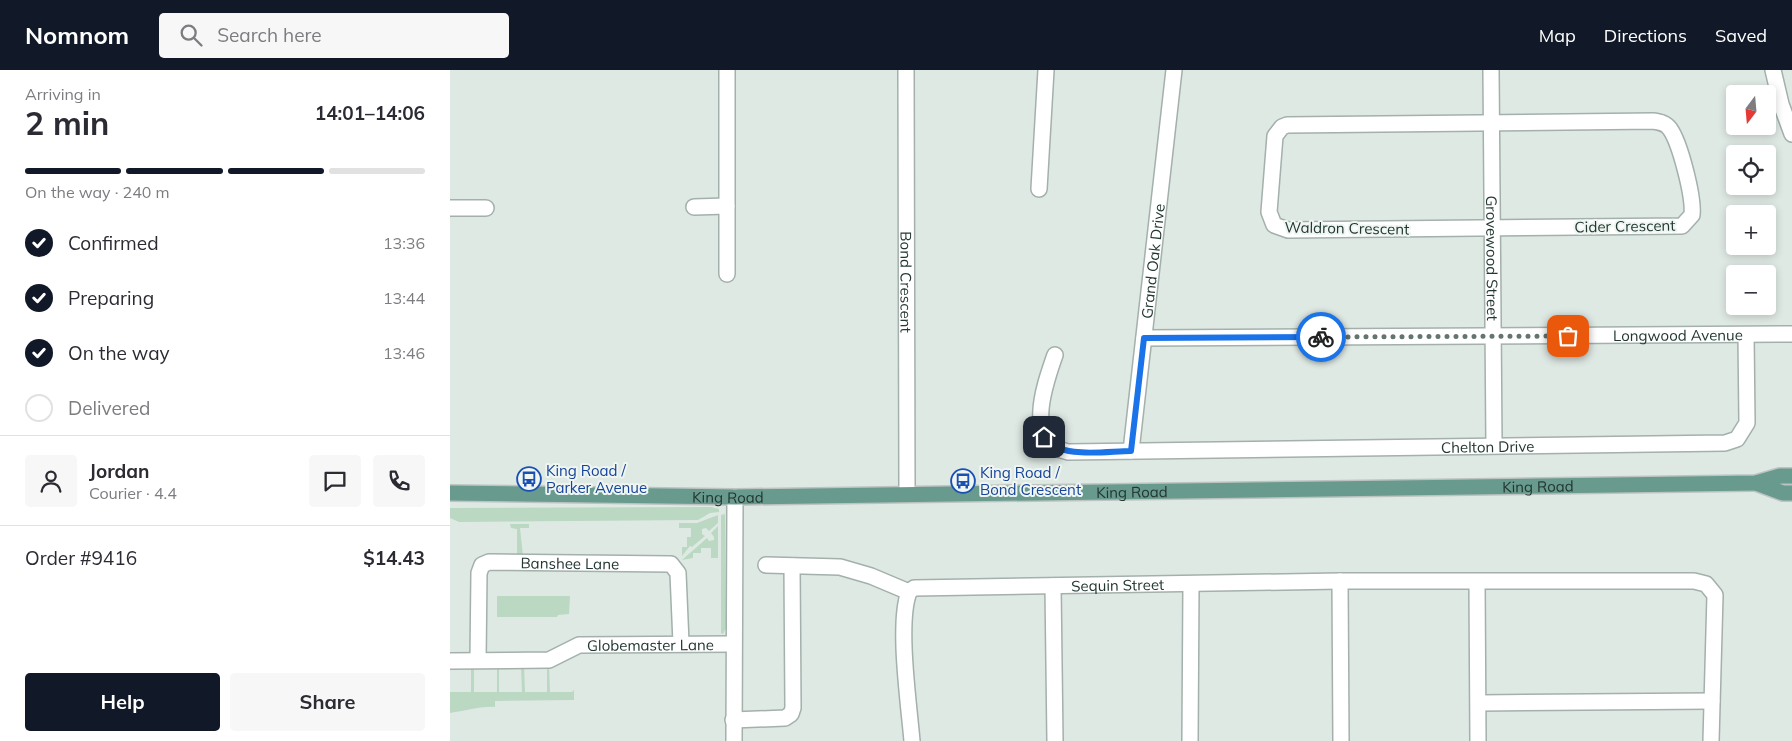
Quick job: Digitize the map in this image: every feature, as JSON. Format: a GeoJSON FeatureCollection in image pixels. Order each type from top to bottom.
{"type":"FeatureCollection","features":[{"type":"Feature","properties":{"kind":"main road","name":"King Road"},"geometry":{"type":"LineString","coordinates":[[450,493],[735,497],[1756,484],[1780,476],[1792,476]]}},
{"type":"Feature","properties":{"kind":"main road","name":"King Road"},"geometry":{"type":"LineString","coordinates":[[1756,484],[1782,493],[1792,493]]}},
{"type":"Feature","properties":{"kind":"street"},"geometry":{"type":"LineString","coordinates":[[726,70],[727,274]]}},
{"type":"Feature","properties":{"kind":"street","name":"Bond Crescent"},"geometry":{"type":"LineString","coordinates":[[906,70],[907,494]]}},
{"type":"Feature","properties":{"kind":"street"},"geometry":{"type":"LineString","coordinates":[[1039,189],[1046,70]]}},
{"type":"Feature","properties":{"kind":"street","name":"Grand Oak Drive"},"geometry":{"type":"LineString","coordinates":[[1131,451],[1174,70]]}},
{"type":"Feature","properties":{"kind":"street","name":"Grovewood Street"},"geometry":{"type":"LineString","coordinates":[[1491,70],[1494,444]]}},
{"type":"Feature","properties":{"kind":"street"},"geometry":{"type":"LineString","coordinates":[[1773,70],[1781,104],[1792,134]]}},
{"type":"Feature","properties":{"kind":"street","name":"Cider Crescent"},"geometry":{"type":"LineString","coordinates":[[1491,122],[1653,121],[1665,124],[1673,134],[1694,203],[1692,214],[1682,226],[1492,228]]}},
{"type":"Feature","properties":{"kind":"street","name":"Waldron Crescent"},"geometry":{"type":"LineString","coordinates":[[1491,122],[1287,125],[1278,131],[1275,136],[1269,212],[1274,225],[1288,230],[1492,228]]}},
{"type":"Feature","properties":{"kind":"street"},"geometry":{"type":"LineString","coordinates":[[694,206],[727,206]]}},
{"type":"Feature","properties":{"kind":"street"},"geometry":{"type":"LineString","coordinates":[[450,208],[486,208]]}},
{"type":"Feature","properties":{"kind":"street","name":"Chelton Drive"},"geometry":{"type":"LineString","coordinates":[[1055,355],[1042,390],[1042,429],[1048,443],[1053,448],[1068,452],[1494,444],[1725,443],[1733,441],[1742,434],[1747,424],[1746,334]]}},
{"type":"Feature","properties":{"kind":"street","name":"Longwood Avenue"},"geometry":{"type":"LineString","coordinates":[[1144,338],[1792,334]]}},
{"type":"Feature","properties":{"kind":"street"},"geometry":{"type":"LineString","coordinates":[[734,741],[735,497]]}},
{"type":"Feature","properties":{"kind":"street","name":"Banshee Lane"},"geometry":{"type":"LineString","coordinates":[[478,660],[479,573],[482,566],[489,562],[671,564],[678,573],[681,643]]}},
{"type":"Feature","properties":{"kind":"street"},"geometry":{"type":"LineString","coordinates":[[766,565],[840,567],[871,576],[909,592],[904,609],[912,741]]}},
{"type":"Feature","properties":{"kind":"street"},"geometry":{"type":"LineString","coordinates":[[734,720],[785,718],[791,714],[793,708],[792,566]]}},
{"type":"Feature","properties":{"kind":"street","name":"Sequin Street"},"geometry":{"type":"LineString","coordinates":[[909,592],[914,588],[1191,585],[1340,581],[1694,580],[1706,584],[1715,595],[1711,741]]}},
{"type":"Feature","properties":{"kind":"street"},"geometry":{"type":"LineString","coordinates":[[1340,581],[1341,741]]}},
{"type":"Feature","properties":{"kind":"street"},"geometry":{"type":"LineString","coordinates":[[1478,582],[1480,703],[1478,741]]}},
{"type":"Feature","properties":{"kind":"street"},"geometry":{"type":"LineString","coordinates":[[1190,741],[1191,585]]}},
{"type":"Feature","properties":{"kind":"street"},"geometry":{"type":"LineString","coordinates":[[1054,586],[1055,741]]}},
{"type":"Feature","properties":{"kind":"street","name":"Globemaster Lane"},"geometry":{"type":"LineString","coordinates":[[450,661],[549,660],[579,644],[733,644]]}},
{"type":"Feature","properties":{"kind":"street"},"geometry":{"type":"LineString","coordinates":[[1480,703],[1712,701]]}},
{"type":"Feature","properties":{"kind":"green space"},"geometry":{"type":"Polygon","coordinates":[[[711,507],[719,509],[719,512],[710,513],[698,520],[459,522],[450,518],[450,508],[711,507]]]}},
{"type":"Feature","properties":{"kind":"green space"},"geometry":{"type":"Polygon","coordinates":[[[725,514],[726,628],[723,634],[721,633],[721,515],[725,514]]]}},
{"type":"Feature","properties":{"kind":"green space"},"geometry":{"type":"Polygon","coordinates":[[[718,515],[718,523],[709,531],[706,528],[702,529],[702,534],[705,536],[692,547],[690,546],[682,556],[682,547],[687,547],[687,537],[691,537],[691,528],[679,528],[679,523],[697,523],[718,515]]]}},
{"type":"Feature","properties":{"kind":"green space"},"geometry":{"type":"Polygon","coordinates":[[[510,524],[529,524],[529,528],[520,528],[523,556],[517,556],[517,529],[511,528],[510,524]]]}},
{"type":"Feature","properties":{"kind":"green space"},"geometry":{"type":"Polygon","coordinates":[[[718,526],[718,558],[711,558],[711,548],[701,548],[701,553],[693,553],[693,558],[682,560],[707,538],[709,541],[714,540],[711,533],[718,526]]]}},
{"type":"Feature","properties":{"kind":"green space"},"geometry":{"type":"Polygon","coordinates":[[[497,596],[570,596],[569,614],[558,615],[557,617],[497,617],[497,596]]]}},
{"type":"Feature","properties":{"kind":"green space"},"geometry":{"type":"Polygon","coordinates":[[[499,665],[499,692],[522,692],[521,666],[524,666],[525,692],[547,692],[547,665],[549,665],[550,692],[572,692],[574,690],[574,700],[495,701],[495,707],[450,713],[450,692],[471,692],[471,666],[474,666],[474,692],[497,692],[497,666],[499,665]]]}},
{"type":"Feature","properties":{"kind":"way so far"},"geometry":{"type":"LineString","coordinates":[[1321,337],[1568,336]]}},
{"type":"Feature","properties":{"kind":"place","name":"King Road / Parker Avenue"},"geometry":{"type":"Point","coordinates":[529,479]}},
{"type":"Feature","properties":{"kind":"place","name":"King Road / Bond Crescent"},"geometry":{"type":"Point","coordinates":[963,481]}},
{"type":"Feature","properties":{"kind":"route"},"geometry":{"type":"LineString","coordinates":[[1044,437],[1053,448],[1068,452],[1131,451],[1144,338],[1321,337]]}}]}
